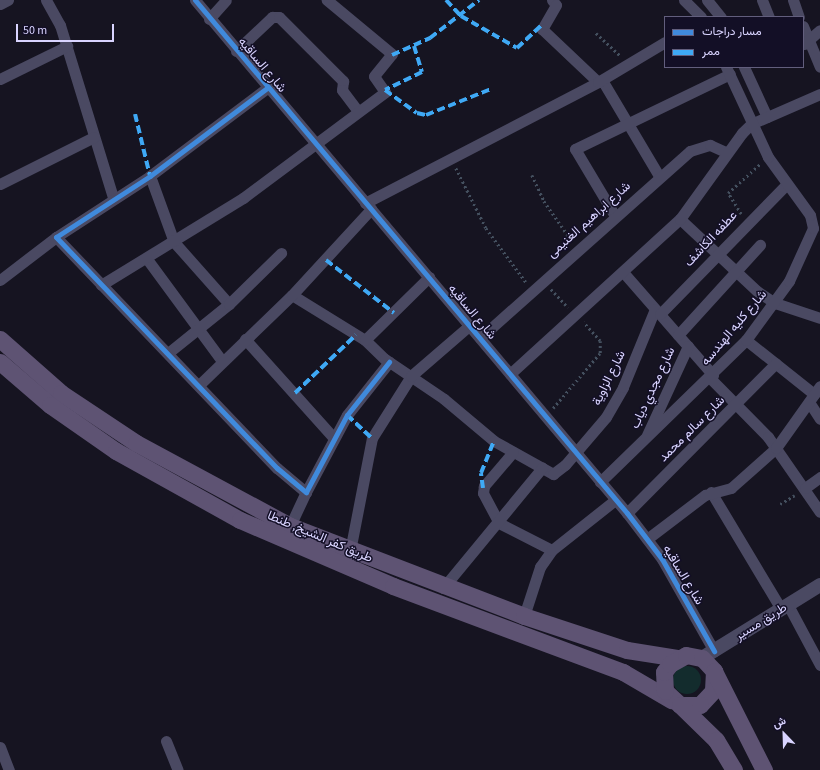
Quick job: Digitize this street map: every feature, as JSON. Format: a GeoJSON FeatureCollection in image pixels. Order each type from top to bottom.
{"type":"FeatureCollection","features":[{"type":"Feature","properties":{"kind":"main road","name":"طريق كفر الشيخ, طنطا"},"geometry":{"type":"LineString","coordinates":[[0,339],[61,393],[136,443],[290,526],[443,588],[524,616],[627,650],[678,658]]}},
{"type":"Feature","properties":{"kind":"main road","name":"طريق كفر الشيخ, طنطا"},"geometry":{"type":"LineString","coordinates":[[0,362],[50,405],[116,451],[240,520],[393,586],[623,672],[675,702]]}},
{"type":"Feature","properties":{"kind":"main road"},"geometry":{"type":"LineString","coordinates":[[734,770],[716,740],[675,702],[664,687],[664,672],[678,658],[694,655],[708,655],[714,671],[764,770]]}},
{"type":"Feature","properties":{"kind":"main road"},"geometry":{"type":"LineString","coordinates":[[675,702],[690,707],[708,699],[714,686],[714,671]]}},
{"type":"Feature","properties":{"kind":"street"},"geometry":{"type":"LineString","coordinates":[[0,4],[8,0]]}},
{"type":"Feature","properties":{"kind":"street"},"geometry":{"type":"LineString","coordinates":[[46,0],[66,46],[113,197]]}},
{"type":"Feature","properties":{"kind":"street","name":"شارع الساقيه"},"geometry":{"type":"LineString","coordinates":[[195,0],[209,19],[314,144],[429,277],[627,513],[647,539],[708,655]]}},
{"type":"Feature","properties":{"kind":"street"},"geometry":{"type":"LineString","coordinates":[[209,19],[226,0]]}},
{"type":"Feature","properties":{"kind":"street"},"geometry":{"type":"LineString","coordinates":[[101,285],[147,259],[243,198],[385,91],[374,76],[392,54],[327,0]]}},
{"type":"Feature","properties":{"kind":"street"},"geometry":{"type":"LineString","coordinates":[[552,0],[556,5],[542,29],[600,81],[629,122],[659,176]]}},
{"type":"Feature","properties":{"kind":"street"},"geometry":{"type":"LineString","coordinates":[[684,0],[700,16]]}},
{"type":"Feature","properties":{"kind":"street"},"geometry":{"type":"LineString","coordinates":[[707,0],[719,16]]}},
{"type":"Feature","properties":{"kind":"street"},"geometry":{"type":"LineString","coordinates":[[762,0],[768,16]]}},
{"type":"Feature","properties":{"kind":"street"},"geometry":{"type":"LineString","coordinates":[[793,0],[799,16]]}},
{"type":"Feature","properties":{"kind":"street"},"geometry":{"type":"LineString","coordinates":[[236,51],[272,17],[279,17],[343,81],[342,90],[358,111]]}},
{"type":"Feature","properties":{"kind":"street"},"geometry":{"type":"LineString","coordinates":[[806,43],[820,30]]}},
{"type":"Feature","properties":{"kind":"street"},"geometry":{"type":"LineString","coordinates":[[804,32],[806,43],[820,66]]}},
{"type":"Feature","properties":{"kind":"street"},"geometry":{"type":"LineString","coordinates":[[199,384],[292,295],[368,206],[452,158],[600,81],[664,43]]}},
{"type":"Feature","properties":{"kind":"street"},"geometry":{"type":"LineString","coordinates":[[0,79],[66,46]]}},
{"type":"Feature","properties":{"kind":"street"},"geometry":{"type":"LineString","coordinates":[[744,68],[767,117]]}},
{"type":"Feature","properties":{"kind":"street"},"geometry":{"type":"LineString","coordinates":[[615,216],[574,153],[578,146],[629,122],[728,71]]}},
{"type":"Feature","properties":{"kind":"street","name":"شارع كليه الهندسه"},"geometry":{"type":"LineString","coordinates":[[600,482],[711,377],[746,340],[775,303],[813,228],[812,219],[786,185],[768,157],[751,124],[728,71]]}},
{"type":"Feature","properties":{"kind":"street"},"geometry":{"type":"LineString","coordinates":[[0,280],[56,237],[113,197],[150,176],[267,88]]}},
{"type":"Feature","properties":{"kind":"street"},"geometry":{"type":"LineString","coordinates":[[510,374],[680,219],[726,152],[751,124],[820,94]]}},
{"type":"Feature","properties":{"kind":"street"},"geometry":{"type":"LineString","coordinates":[[0,184],[94,137]]}},
{"type":"Feature","properties":{"kind":"street","name":"شارع ابراهيم الغنيمى"},"geometry":{"type":"LineString","coordinates":[[480,338],[659,176],[696,147],[710,145],[726,152]]}},
{"type":"Feature","properties":{"kind":"street"},"geometry":{"type":"LineString","coordinates":[[150,176],[174,242],[230,304]]}},
{"type":"Feature","properties":{"kind":"street","name":"عطفه الكاشف"},"geometry":{"type":"LineString","coordinates":[[658,312],[747,222],[786,185]]}},
{"type":"Feature","properties":{"kind":"street"},"geometry":{"type":"LineString","coordinates":[[680,219],[736,272],[775,303],[820,318]]}},
{"type":"Feature","properties":{"kind":"street"},"geometry":{"type":"LineString","coordinates":[[56,237],[101,285],[199,384],[277,468],[306,492]]}},
{"type":"Feature","properties":{"kind":"street"},"geometry":{"type":"LineString","coordinates":[[678,335],[760,245]]}},
{"type":"Feature","properties":{"kind":"street"},"geometry":{"type":"LineString","coordinates":[[168,352],[230,304],[281,253]]}},
{"type":"Feature","properties":{"kind":"street"},"geometry":{"type":"LineString","coordinates":[[147,259],[222,361]]}},
{"type":"Feature","properties":{"kind":"street"},"geometry":{"type":"LineString","coordinates":[[623,272],[688,346],[711,377],[776,448],[805,488],[820,512]]}},
{"type":"Feature","properties":{"kind":"street"},"geometry":{"type":"LineString","coordinates":[[365,340],[429,277]]}},
{"type":"Feature","properties":{"kind":"street"},"geometry":{"type":"LineString","coordinates":[[292,295],[365,340],[389,362],[412,376],[513,452],[542,468],[499,524],[443,588]]}},
{"type":"Feature","properties":{"kind":"street","name":"شارع الزاوية"},"geometry":{"type":"LineString","coordinates":[[542,468],[554,474],[576,452],[606,417],[623,387],[658,312]]}},
{"type":"Feature","properties":{"kind":"street"},"geometry":{"type":"LineString","coordinates":[[350,551],[372,438],[412,376],[469,326]]}},
{"type":"Feature","properties":{"kind":"street"},"geometry":{"type":"LineString","coordinates":[[245,339],[334,437]]}},
{"type":"Feature","properties":{"kind":"street"},"geometry":{"type":"LineString","coordinates":[[746,340],[814,394],[820,419]]}},
{"type":"Feature","properties":{"kind":"street","name":"شارع مجدي دياب"},"geometry":{"type":"LineString","coordinates":[[644,441],[688,346]]}},
{"type":"Feature","properties":{"kind":"street"},"geometry":{"type":"LineString","coordinates":[[290,526],[334,437],[389,362]]}},
{"type":"Feature","properties":{"kind":"street","name":"شارع سالم محمد"},"geometry":{"type":"LineString","coordinates":[[627,513],[737,404],[776,363]]}},
{"type":"Feature","properties":{"kind":"street"},"geometry":{"type":"LineString","coordinates":[[647,539],[711,492],[731,488],[776,448],[814,394]]}},
{"type":"Feature","properties":{"kind":"street"},"geometry":{"type":"LineString","coordinates":[[513,452],[482,489],[499,524],[552,550]]}},
{"type":"Feature","properties":{"kind":"street"},"geometry":{"type":"LineString","coordinates":[[805,488],[820,477]]}},
{"type":"Feature","properties":{"kind":"street"},"geometry":{"type":"LineString","coordinates":[[711,492],[785,607],[820,665]]}},
{"type":"Feature","properties":{"kind":"street"},"geometry":{"type":"LineString","coordinates":[[524,616],[540,567],[552,550],[615,500]]}},
{"type":"Feature","properties":{"kind":"street","name":"طريق مسير"},"geometry":{"type":"LineString","coordinates":[[708,655],[820,585]]}},
{"type":"Feature","properties":{"kind":"street"},"geometry":{"type":"LineString","coordinates":[[166,741],[178,770]]}},
{"type":"Feature","properties":{"kind":"street"},"geometry":{"type":"LineString","coordinates":[[0,747],[9,770]]}},
{"type":"Feature","properties":{"kind":"path"},"geometry":{"type":"LineString","coordinates":[[596,33],[629,64]]}},
{"type":"Feature","properties":{"kind":"path"},"geometry":{"type":"LineString","coordinates":[[747,222],[730,200],[728,193],[768,157]]}},
{"type":"Feature","properties":{"kind":"path"},"geometry":{"type":"LineString","coordinates":[[452,158],[486,228],[533,291]]}},
{"type":"Feature","properties":{"kind":"path"},"geometry":{"type":"LineString","coordinates":[[532,175],[544,201],[578,249]]}},
{"type":"Feature","properties":{"kind":"path"},"geometry":{"type":"LineString","coordinates":[[543,281],[597,337],[602,347],[546,417]]}},
{"type":"Feature","properties":{"kind":"path"},"geometry":{"type":"LineString","coordinates":[[780,504],[805,488]]}},
{"type":"Feature","properties":{"kind":"green space"},"geometry":{"type":"Polygon","coordinates":[[[687,666],[697,670],[701,680],[697,690],[687,694],[677,690],[673,680],[677,670],[687,666]]]}},
{"type":"Feature","properties":{"kind":"marked path"},"geometry":{"type":"LineString","coordinates":[[446,0],[461,16],[517,48],[541,26]]}},
{"type":"Feature","properties":{"kind":"marked path"},"geometry":{"type":"LineString","coordinates":[[392,55],[430,38],[479,0]]}},
{"type":"Feature","properties":{"kind":"marked path"},"geometry":{"type":"LineString","coordinates":[[414,46],[422,72],[385,90],[417,113],[426,115],[491,89]]}},
{"type":"Feature","properties":{"kind":"marked path"},"geometry":{"type":"LineString","coordinates":[[135,114],[150,176]]}},
{"type":"Feature","properties":{"kind":"marked path"},"geometry":{"type":"LineString","coordinates":[[326,260],[394,313]]}},
{"type":"Feature","properties":{"kind":"marked path"},"geometry":{"type":"LineString","coordinates":[[295,393],[356,335]]}},
{"type":"Feature","properties":{"kind":"marked path"},"geometry":{"type":"LineString","coordinates":[[347,415],[372,438]]}},
{"type":"Feature","properties":{"kind":"marked path"},"geometry":{"type":"LineString","coordinates":[[483,488],[481,473],[494,441]]}},
{"type":"Feature","properties":{"kind":"cycle path"},"geometry":{"type":"LineString","coordinates":[[195,0],[627,513],[662,559],[714,651]]}},
{"type":"Feature","properties":{"kind":"cycle path"},"geometry":{"type":"LineString","coordinates":[[267,88],[150,176],[56,237],[277,468],[306,492],[347,415],[389,362]]}}]}
